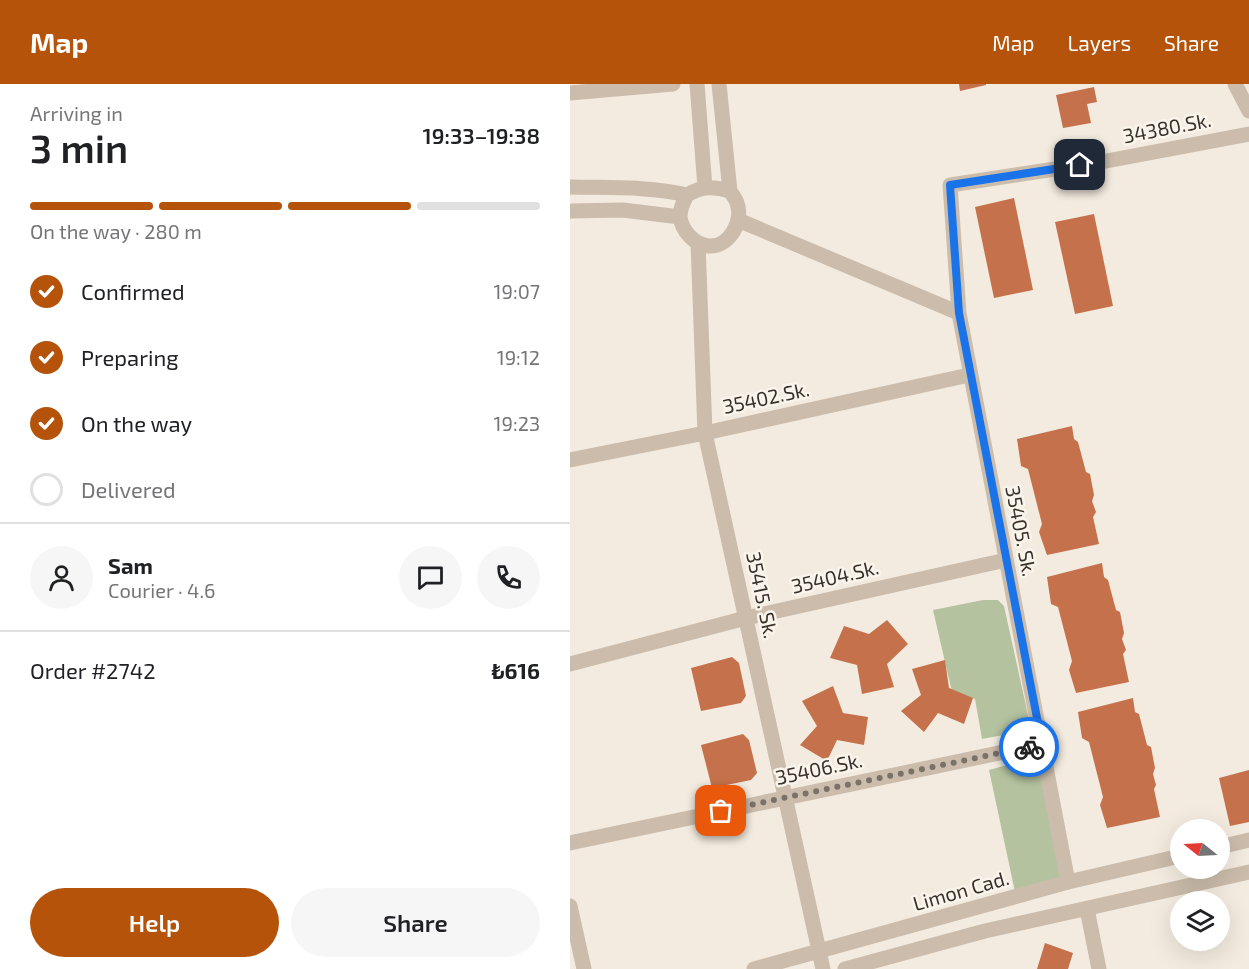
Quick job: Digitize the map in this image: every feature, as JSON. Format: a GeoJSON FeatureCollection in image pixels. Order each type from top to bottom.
{"type":"FeatureCollection","features":[{"type":"Feature","properties":{"kind":"street"},"geometry":{"type":"LineString","coordinates":[[570,93],[673,84]]}},
{"type":"Feature","properties":{"kind":"street"},"geometry":{"type":"LineString","coordinates":[[698,84],[705,188]]}},
{"type":"Feature","properties":{"kind":"street"},"geometry":{"type":"LineString","coordinates":[[719,84],[730,191],[738,204],[738,219],[736,229],[720,244],[709,246],[698,243],[689,236],[680,217],[687,195],[705,188],[716,187],[730,191]]}},
{"type":"Feature","properties":{"kind":"street"},"geometry":{"type":"LineString","coordinates":[[1235,84],[1249,111]]}},
{"type":"Feature","properties":{"kind":"street","name":"34380.Sk."},"geometry":{"type":"LineString","coordinates":[[950,185],[1101,162],[1249,134]]}},
{"type":"Feature","properties":{"kind":"street","name":"35405. Sk."},"geometry":{"type":"LineString","coordinates":[[950,185],[959,313],[969,375],[1068,882]]}},
{"type":"Feature","properties":{"kind":"street"},"geometry":{"type":"LineString","coordinates":[[570,187],[636,189],[687,195]]}},
{"type":"Feature","properties":{"kind":"street"},"geometry":{"type":"LineString","coordinates":[[570,211],[623,210],[680,217]]}},
{"type":"Feature","properties":{"kind":"street"},"geometry":{"type":"LineString","coordinates":[[738,219],[959,313]]}},
{"type":"Feature","properties":{"kind":"street","name":"35415. Sk."},"geometry":{"type":"LineString","coordinates":[[698,243],[705,433],[823,969]]}},
{"type":"Feature","properties":{"kind":"street","name":"35402.Sk."},"geometry":{"type":"LineString","coordinates":[[570,460],[969,375]]}},
{"type":"Feature","properties":{"kind":"street","name":"35404.Sk."},"geometry":{"type":"LineString","coordinates":[[570,664],[746,618],[1006,560]]}},
{"type":"Feature","properties":{"kind":"street","name":"35406.Sk."},"geometry":{"type":"LineString","coordinates":[[570,843],[1042,744]]}},
{"type":"Feature","properties":{"kind":"street"},"geometry":{"type":"LineString","coordinates":[[1230,845],[1249,840]]}},
{"type":"Feature","properties":{"kind":"street","name":"Limon Cad."},"geometry":{"type":"LineString","coordinates":[[754,969],[1068,882],[1170,858]]}},
{"type":"Feature","properties":{"kind":"street"},"geometry":{"type":"LineString","coordinates":[[845,969],[985,931],[1249,872]]}},
{"type":"Feature","properties":{"kind":"street"},"geometry":{"type":"LineString","coordinates":[[570,906],[584,969]]}},
{"type":"Feature","properties":{"kind":"street"},"geometry":{"type":"LineString","coordinates":[[1087,909],[1099,969]]}},
{"type":"Feature","properties":{"kind":"green space"},"geometry":{"type":"Polygon","coordinates":[[[983,600],[998,600],[1004,606],[1030,724],[1025,731],[982,739],[975,699],[952,692],[933,610],[983,600]]]}},
{"type":"Feature","properties":{"kind":"green space"},"geometry":{"type":"Polygon","coordinates":[[[1033,758],[1042,764],[1061,879],[1015,892],[989,770],[1033,758]]]}},
{"type":"Feature","properties":{"kind":"building"},"geometry":{"type":"Polygon","coordinates":[[[959,84],[986,84],[986,85],[960,91],[959,84]]]}},
{"type":"Feature","properties":{"kind":"building"},"geometry":{"type":"Polygon","coordinates":[[[1094,87],[1097,102],[1087,104],[1091,123],[1063,128],[1056,95],[1094,87]]]}},
{"type":"Feature","properties":{"kind":"building"},"geometry":{"type":"Polygon","coordinates":[[[1014,198],[1033,290],[994,298],[975,207],[1014,198]]]}},
{"type":"Feature","properties":{"kind":"building"},"geometry":{"type":"Polygon","coordinates":[[[1094,214],[1113,306],[1075,314],[1055,222],[1094,214]]]}},
{"type":"Feature","properties":{"kind":"building"},"geometry":{"type":"Polygon","coordinates":[[[1072,426],[1074,439],[1078,442],[1086,472],[1090,474],[1094,495],[1092,501],[1096,512],[1093,517],[1099,544],[1047,555],[1039,532],[1042,524],[1028,469],[1021,466],[1017,439],[1072,426]]]}},
{"type":"Feature","properties":{"kind":"building"},"geometry":{"type":"Polygon","coordinates":[[[1102,563],[1104,577],[1108,580],[1116,610],[1120,612],[1124,633],[1122,639],[1126,650],[1123,654],[1129,682],[1076,693],[1069,670],[1072,661],[1058,607],[1051,604],[1047,577],[1102,563]]]}},
{"type":"Feature","properties":{"kind":"building"},"geometry":{"type":"Polygon","coordinates":[[[887,620],[908,644],[887,664],[894,687],[862,694],[857,665],[830,658],[844,626],[869,634],[887,620]]]}},
{"type":"Feature","properties":{"kind":"building"},"geometry":{"type":"Polygon","coordinates":[[[732,657],[739,663],[746,696],[741,703],[701,711],[691,668],[732,657]]]}},
{"type":"Feature","properties":{"kind":"building"},"geometry":{"type":"Polygon","coordinates":[[[945,660],[949,688],[973,698],[964,724],[938,713],[924,732],[901,711],[921,695],[912,669],[945,660]]]}},
{"type":"Feature","properties":{"kind":"building"},"geometry":{"type":"Polygon","coordinates":[[[833,686],[843,713],[868,717],[864,745],[837,740],[827,761],[800,745],[817,726],[802,701],[833,686]]]}},
{"type":"Feature","properties":{"kind":"building"},"geometry":{"type":"Polygon","coordinates":[[[1133,698],[1135,712],[1139,714],[1147,745],[1151,747],[1155,768],[1153,774],[1156,785],[1154,789],[1160,817],[1107,828],[1100,805],[1103,797],[1089,742],[1082,738],[1078,712],[1133,698]]]}},
{"type":"Feature","properties":{"kind":"building"},"geometry":{"type":"Polygon","coordinates":[[[743,734],[749,740],[757,773],[751,780],[712,788],[701,745],[743,734]]]}},
{"type":"Feature","properties":{"kind":"building"},"geometry":{"type":"Polygon","coordinates":[[[1249,770],[1249,822],[1230,826],[1219,778],[1249,770]]]}},
{"type":"Feature","properties":{"kind":"building"},"geometry":{"type":"Polygon","coordinates":[[[1045,943],[1073,953],[1068,969],[1037,969],[1045,943]]]}},
{"type":"Feature","properties":{"kind":"way so far"},"geometry":{"type":"LineString","coordinates":[[721,811],[1029,747]]}},
{"type":"Feature","properties":{"kind":"route"},"geometry":{"type":"LineString","coordinates":[[1029,747],[1042,744],[969,375],[959,313],[950,185],[1080,165]]}}]}
